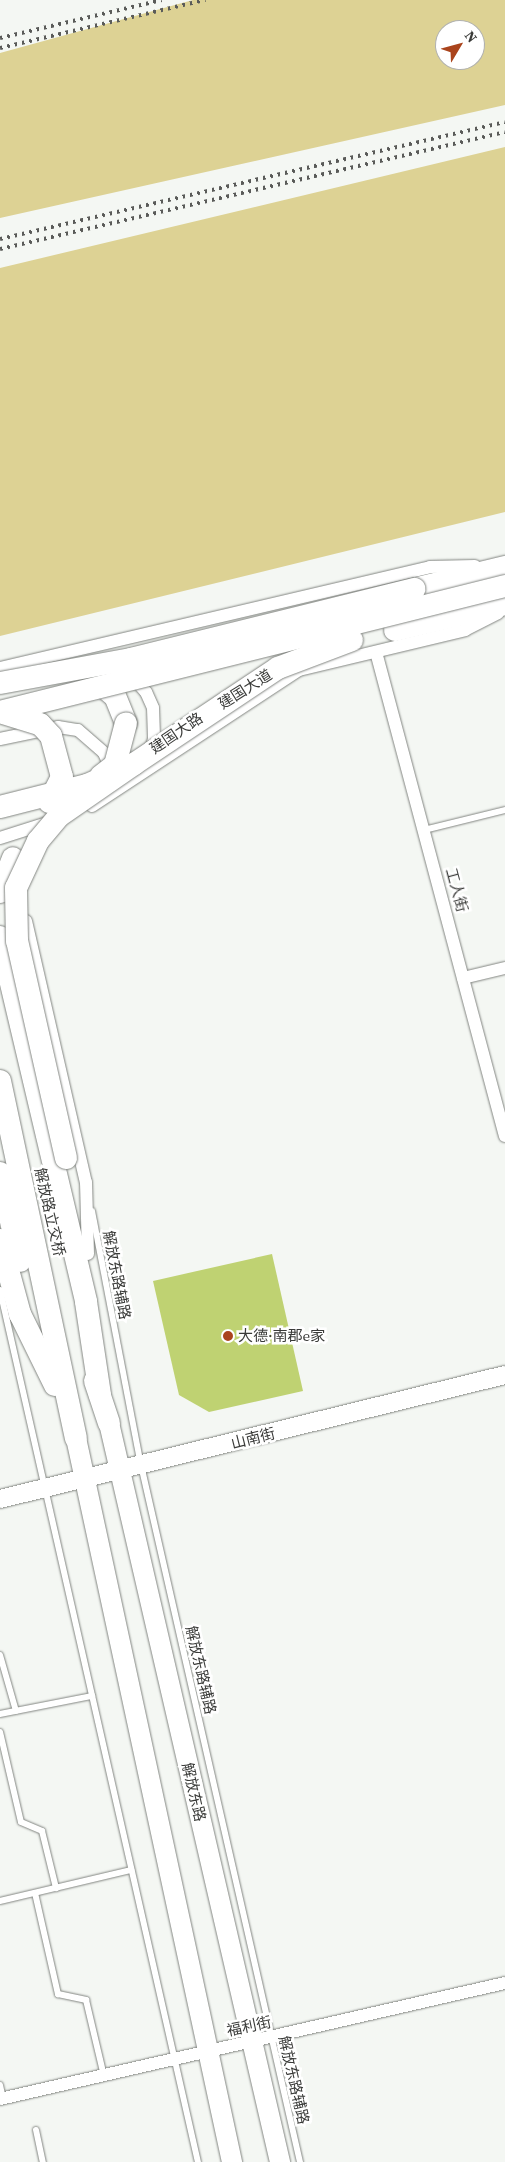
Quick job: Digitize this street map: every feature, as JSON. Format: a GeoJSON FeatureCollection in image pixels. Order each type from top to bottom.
{"type":"FeatureCollection","features":[{"type":"Feature","properties":{"kind":"highway"},"geometry":{"type":"LineString","coordinates":[[0,683],[73,670],[505,566]]}},
{"type":"Feature","properties":{"kind":"highway","name":"建国大道"},"geometry":{"type":"LineString","coordinates":[[0,712],[505,586]]}},
{"type":"Feature","properties":{"kind":"highway","name":"建国大道"},"geometry":{"type":"LineString","coordinates":[[0,807],[95,793],[136,771],[278,668],[326,647],[505,604]]}},
{"type":"Feature","properties":{"kind":"highway"},"geometry":{"type":"LineString","coordinates":[[73,670],[97,678],[115,696],[126,723],[115,765],[95,793]]}},
{"type":"Feature","properties":{"kind":"highway"},"geometry":{"type":"LineString","coordinates":[[0,712],[40,724],[58,751],[62,777],[13,858],[0,892]]}},
{"type":"Feature","properties":{"kind":"highway"},"geometry":{"type":"LineString","coordinates":[[109,1423],[112,1380],[88,1254],[17,941],[16,888],[38,841],[60,816],[136,771]]}},
{"type":"Feature","properties":{"kind":"highway"},"geometry":{"type":"LineString","coordinates":[[0,937],[86,1302],[100,1395]]}},
{"type":"Feature","properties":{"kind":"highway","name":"解放路立交桥"},"geometry":{"type":"LineString","coordinates":[[0,998],[84,1352],[109,1423]]}},
{"type":"Feature","properties":{"kind":"highway","name":"解放路立交桥"},"geometry":{"type":"LineString","coordinates":[[0,1081],[76,1438]]}},
{"type":"Feature","properties":{"kind":"highway"},"geometry":{"type":"LineString","coordinates":[[0,1173],[32,1311],[48,1368]]}},
{"type":"Feature","properties":{"kind":"highway"},"geometry":{"type":"LineString","coordinates":[[1,1246],[20,1314],[48,1368],[76,1438]]}},
{"type":"Feature","properties":{"kind":"main road","name":"山南街"},"geometry":{"type":"LineString","coordinates":[[0,1499],[505,1375]]}},
{"type":"Feature","properties":{"kind":"main road","name":"解放东路"},"geometry":{"type":"LineString","coordinates":[[109,1423],[280,2162]]}},
{"type":"Feature","properties":{"kind":"main road"},"geometry":{"type":"LineString","coordinates":[[76,1438],[232,2162]]}},
{"type":"Feature","properties":{"kind":"street"},"geometry":{"type":"LineString","coordinates":[[0,668],[430,567],[505,566]]}},
{"type":"Feature","properties":{"kind":"street","name":"建国大路"},"geometry":{"type":"LineString","coordinates":[[136,771],[299,670],[465,630],[505,610]]}},
{"type":"Feature","properties":{"kind":"street"},"geometry":{"type":"LineString","coordinates":[[83,650],[127,670],[146,692],[152,708],[154,739],[136,771]]}},
{"type":"Feature","properties":{"kind":"street","name":"工人街"},"geometry":{"type":"LineString","coordinates":[[376,652],[505,1136]]}},
{"type":"Feature","properties":{"kind":"street"},"geometry":{"type":"LineString","coordinates":[[0,739],[58,727],[78,730],[104,753],[112,769],[108,789],[95,793],[70,815],[36,858],[25,907],[29,943],[86,1182],[88,1254]]}},
{"type":"Feature","properties":{"kind":"street"},"geometry":{"type":"LineString","coordinates":[[2,837],[70,815]]}},
{"type":"Feature","properties":{"kind":"street"},"geometry":{"type":"LineString","coordinates":[[463,978],[505,968]]}},
{"type":"Feature","properties":{"kind":"street","name":"福利街"},"geometry":{"type":"LineString","coordinates":[[2,2099],[252,2043],[505,1983]]}},
{"type":"Feature","properties":{"kind":"lane"},"geometry":{"type":"LineString","coordinates":[[424,830],[505,810]]}},
{"type":"Feature","properties":{"kind":"lane","name":"解放东路辅路"},"geometry":{"type":"LineString","coordinates":[[86,1182],[141,1465],[300,2162]]}},
{"type":"Feature","properties":{"kind":"lane"},"geometry":{"type":"LineString","coordinates":[[0,1290],[198,2162]]}},
{"type":"Feature","properties":{"kind":"lane"},"geometry":{"type":"LineString","coordinates":[[0,1655],[16,1711]]}},
{"type":"Feature","properties":{"kind":"lane"},"geometry":{"type":"LineString","coordinates":[[0,1714],[92,1696]]}},
{"type":"Feature","properties":{"kind":"lane"},"geometry":{"type":"LineString","coordinates":[[0,1732],[21,1822],[42,1831],[56,1888]]}},
{"type":"Feature","properties":{"kind":"lane"},"geometry":{"type":"LineString","coordinates":[[0,1901],[131,1870]]}},
{"type":"Feature","properties":{"kind":"lane"},"geometry":{"type":"LineString","coordinates":[[35,1893],[58,1994],[86,2000],[104,2076]]}},
{"type":"Feature","properties":{"kind":"lane"},"geometry":{"type":"LineString","coordinates":[[0,2085],[2,2099]]}},
{"type":"Feature","properties":{"kind":"lane"},"geometry":{"type":"LineString","coordinates":[[36,2130],[43,2162]]}},
{"type":"Feature","properties":{"kind":"shaded area"},"geometry":{"type":"Polygon","coordinates":[[[193,0],[505,0],[505,105],[0,218],[0,53],[193,0]]]}},
{"type":"Feature","properties":{"kind":"shaded area"},"geometry":{"type":"Polygon","coordinates":[[[505,147],[505,512],[0,636],[0,268],[505,147]]]}},
{"type":"Feature","properties":{"kind":"building","name":"大德·南郡e家"},"geometry":{"type":"Polygon","coordinates":[[[272,1254],[303,1391],[209,1412],[179,1395],[153,1281],[272,1254]]]}},
{"type":"Feature","properties":{"kind":"railway"},"geometry":{"type":"LineString","coordinates":[[0,38],[162,0]]}},
{"type":"Feature","properties":{"kind":"railway"},"geometry":{"type":"LineString","coordinates":[[0,48],[205,0]]}},
{"type":"Feature","properties":{"kind":"railway"},"geometry":{"type":"LineString","coordinates":[[0,239],[505,122]]}},
{"type":"Feature","properties":{"kind":"railway"},"geometry":{"type":"LineString","coordinates":[[0,249],[505,132]]}},
{"type":"Feature","properties":{"kind":"place","name":"大德·南郡e家"},"geometry":{"type":"Point","coordinates":[228,1336]}}]}
